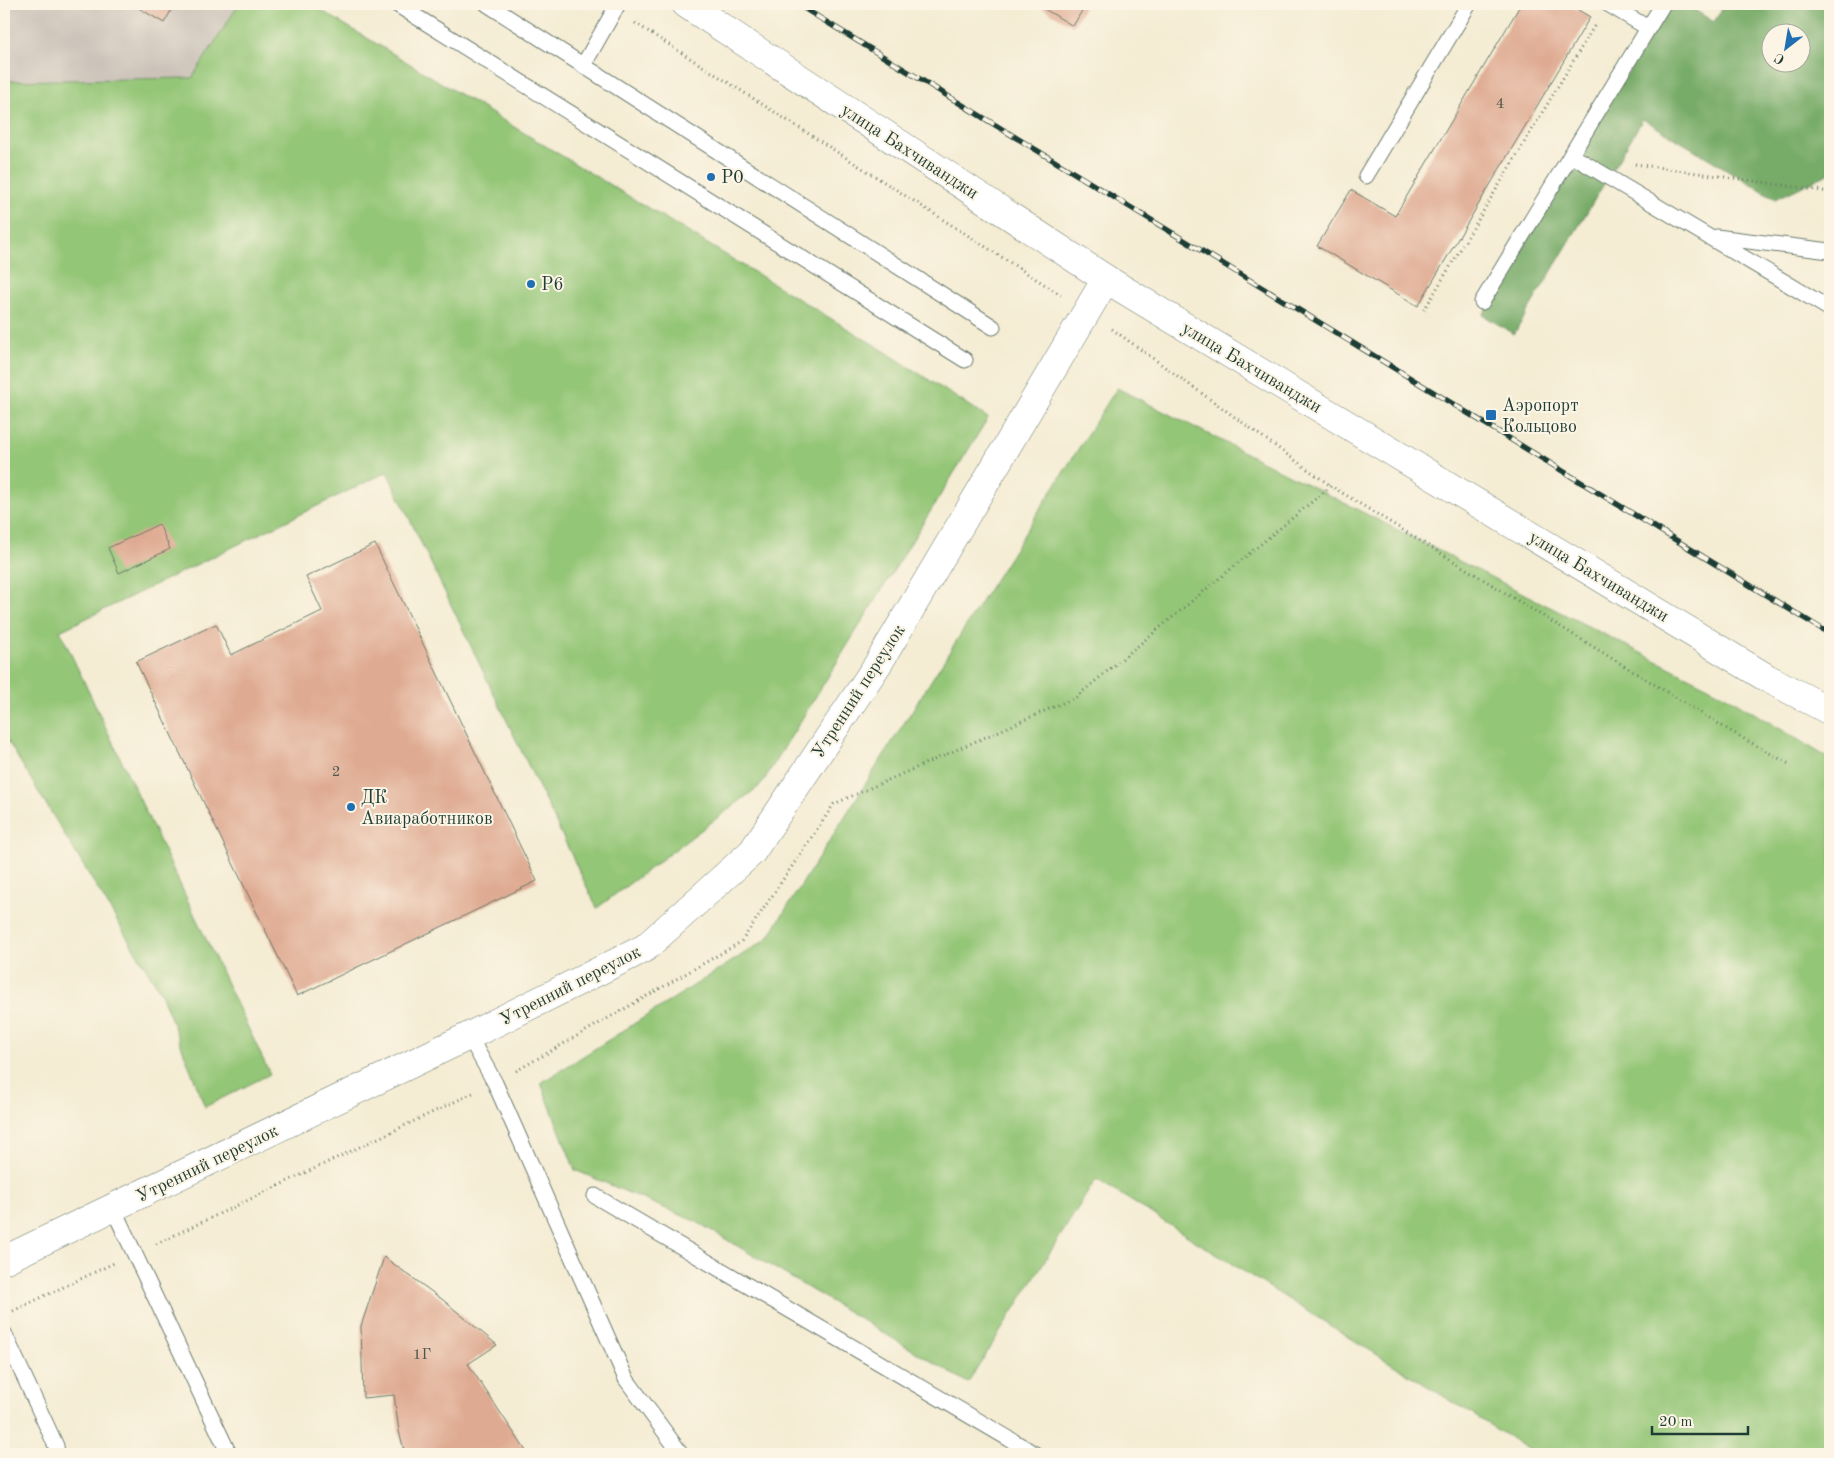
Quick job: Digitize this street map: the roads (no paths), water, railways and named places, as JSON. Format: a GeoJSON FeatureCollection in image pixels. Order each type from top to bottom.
{"type":"FeatureCollection","features":[{"type":"Feature","properties":{"kind":"street","name":"улица Бахчиванджи"},"geometry":{"type":"LineString","coordinates":[[686,4],[1106,280],[1767,678],[1830,711]]}},
{"type":"Feature","properties":{"kind":"street","name":"Утренний переулок"},"geometry":{"type":"LineString","coordinates":[[4,1260],[469,1036],[645,948],[752,852],[878,664],[1106,280]]}},
{"type":"Feature","properties":{"kind":"street"},"geometry":{"type":"LineString","coordinates":[[1767,678],[1830,721]]}},
{"type":"Feature","properties":{"kind":"lane"},"geometry":{"type":"LineString","coordinates":[[396,4],[965,360]]}},
{"type":"Feature","properties":{"kind":"lane"},"geometry":{"type":"LineString","coordinates":[[487,4],[584,64],[993,327]]}},
{"type":"Feature","properties":{"kind":"lane"},"geometry":{"type":"LineString","coordinates":[[1366,176],[1468,4]]}},
{"type":"Feature","properties":{"kind":"lane"},"geometry":{"type":"LineString","coordinates":[[1482,302],[1663,4]]}},
{"type":"Feature","properties":{"kind":"lane"},"geometry":{"type":"LineString","coordinates":[[584,64],[617,7]]}},
{"type":"Feature","properties":{"kind":"lane"},"geometry":{"type":"LineString","coordinates":[[1604,10],[1648,28]]}},
{"type":"Feature","properties":{"kind":"lane"},"geometry":{"type":"LineString","coordinates":[[1571,155],[1830,309]]}},
{"type":"Feature","properties":{"kind":"lane"},"geometry":{"type":"LineString","coordinates":[[1709,236],[1830,250]]}},
{"type":"Feature","properties":{"kind":"lane"},"geometry":{"type":"LineString","coordinates":[[469,1036],[495,1083],[626,1379],[681,1454]]}},
{"type":"Feature","properties":{"kind":"lane"},"geometry":{"type":"LineString","coordinates":[[595,1196],[1035,1454]]}},
{"type":"Feature","properties":{"kind":"lane"},"geometry":{"type":"LineString","coordinates":[[113,1208],[229,1454]]}},
{"type":"Feature","properties":{"kind":"lane"},"geometry":{"type":"LineString","coordinates":[[4,1333],[56,1446],[56,1454]]}},
{"type":"Feature","properties":{"kind":"railway"},"geometry":{"type":"LineString","coordinates":[[797,4],[1830,634]]}},
{"type":"Feature","properties":{"kind":"place","name":"P0"},"geometry":{"type":"Point","coordinates":[711,177]}},
{"type":"Feature","properties":{"kind":"place","name":"P6"},"geometry":{"type":"Point","coordinates":[531,284]}},
{"type":"Feature","properties":{"kind":"place","name":"Аэропорт Кольцово"},"geometry":{"type":"Point","coordinates":[1491,415]}},
{"type":"Feature","properties":{"kind":"place","name":"ДК Авиаработников"},"geometry":{"type":"Point","coordinates":[351,807]}}]}
